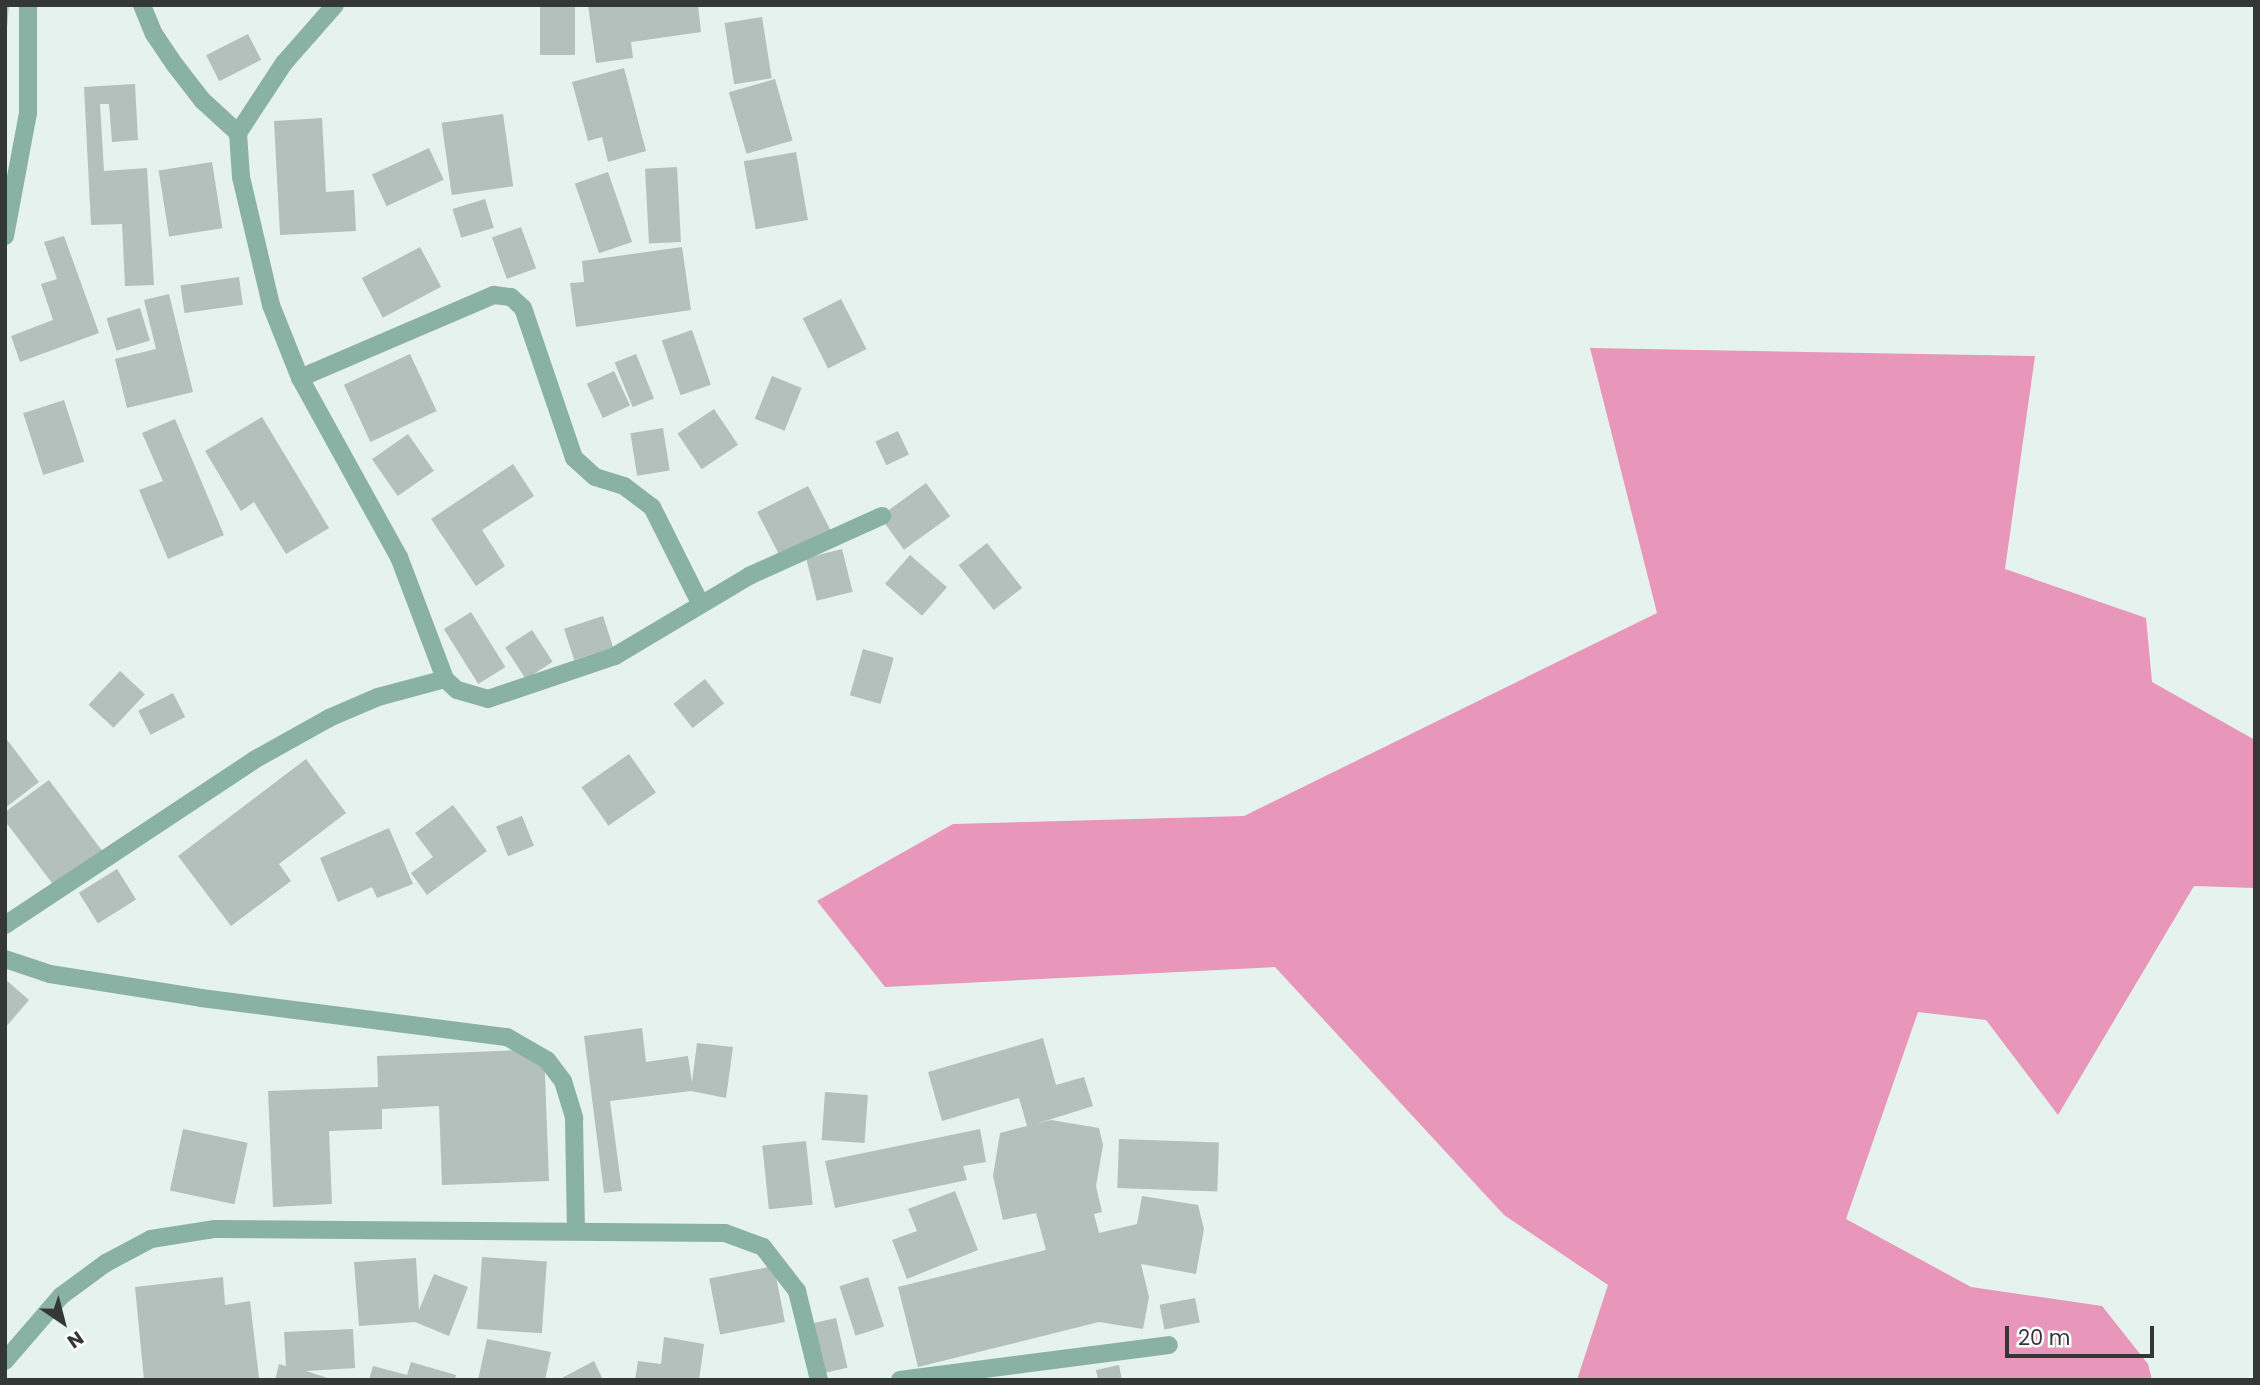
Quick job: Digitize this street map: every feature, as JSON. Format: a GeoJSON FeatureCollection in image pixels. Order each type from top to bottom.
{"type":"FeatureCollection","features":[{"type":"Feature","properties":{"kind":"street"},"geometry":{"type":"LineString","coordinates":[[5,236],[28,113],[28,5]]}},
{"type":"Feature","properties":{"kind":"street"},"geometry":{"type":"LineString","coordinates":[[142,5],[154,34],[202,100],[238,133],[253,239],[271,305],[300,378],[399,557],[446,679],[471,697],[503,695],[615,656],[700,603],[882,516]]}},
{"type":"Feature","properties":{"kind":"street"},"geometry":{"type":"LineString","coordinates":[[238,133],[284,64],[335,5]]}},
{"type":"Feature","properties":{"kind":"street"},"geometry":{"type":"LineString","coordinates":[[300,378],[494,295],[511,297],[523,308],[575,458],[594,477],[624,486],[652,507],[700,603]]}},
{"type":"Feature","properties":{"kind":"street"},"geometry":{"type":"LineString","coordinates":[[5,925],[254,760],[329,718],[377,697],[446,679]]}},
{"type":"Feature","properties":{"kind":"street"},"geometry":{"type":"LineString","coordinates":[[5,959],[50,974],[507,1037],[548,1060],[563,1082],[574,1118],[576,1231]]}},
{"type":"Feature","properties":{"kind":"street"},"geometry":{"type":"LineString","coordinates":[[5,1361],[61,1296],[106,1263],[152,1239],[215,1229],[725,1233],[763,1247],[797,1291],[819,1380]]}},
{"type":"Feature","properties":{"kind":"street"},"geometry":{"type":"LineString","coordinates":[[900,1380],[1169,1345]]}},
{"type":"Feature","properties":{"kind":"shaded area"},"geometry":{"type":"Polygon","coordinates":[[[1590,348],[2035,356],[2005,569],[2146,618],[2152,682],[2255,740],[2255,888],[2194,886],[2058,1115],[1986,1020],[1918,1012],[1846,1219],[1971,1287],[2102,1306],[2148,1364],[2152,1380],[1577,1380],[1608,1285],[1504,1215],[1275,967],[885,987],[817,901],[953,824],[1244,816],[1657,613],[1590,348]]]}},
{"type":"Feature","properties":{"kind":"building"},"geometry":{"type":"Polygon","coordinates":[[[5,5],[9,5],[7,28],[5,28],[5,5]]]}},
{"type":"Feature","properties":{"kind":"building"},"geometry":{"type":"Polygon","coordinates":[[[540,5],[575,5],[575,55],[540,55],[540,5]]]}},
{"type":"Feature","properties":{"kind":"building"},"geometry":{"type":"Polygon","coordinates":[[[588,5],[698,5],[701,32],[631,42],[633,58],[596,63],[588,5]]]}},
{"type":"Feature","properties":{"kind":"building"},"geometry":{"type":"Polygon","coordinates":[[[762,17],[772,78],[734,84],[724,23],[762,17]]]}},
{"type":"Feature","properties":{"kind":"building"},"geometry":{"type":"Polygon","coordinates":[[[248,34],[261,60],[219,81],[206,55],[248,34]]]}},
{"type":"Feature","properties":{"kind":"building"},"geometry":{"type":"Polygon","coordinates":[[[624,68],[646,151],[608,162],[602,137],[588,141],[572,82],[624,68]]]}},
{"type":"Feature","properties":{"kind":"building"},"geometry":{"type":"Polygon","coordinates":[[[775,79],[793,141],[747,154],[729,92],[775,79]]]}},
{"type":"Feature","properties":{"kind":"building"},"geometry":{"type":"Polygon","coordinates":[[[135,84],[138,140],[112,142],[109,104],[100,104],[104,171],[147,168],[154,285],[125,286],[122,224],[91,225],[84,87],[135,84]]]}},
{"type":"Feature","properties":{"kind":"building"},"geometry":{"type":"Polygon","coordinates":[[[503,114],[513,186],[452,195],[442,123],[503,114]]]}},
{"type":"Feature","properties":{"kind":"building"},"geometry":{"type":"Polygon","coordinates":[[[322,118],[326,192],[354,190],[356,231],[280,235],[274,121],[322,118]]]}},
{"type":"Feature","properties":{"kind":"building"},"geometry":{"type":"Polygon","coordinates":[[[429,148],[444,180],[387,206],[372,175],[429,148]]]}},
{"type":"Feature","properties":{"kind":"building"},"geometry":{"type":"Polygon","coordinates":[[[796,152],[808,220],[756,229],[744,161],[796,152]]]}},
{"type":"Feature","properties":{"kind":"building"},"geometry":{"type":"Polygon","coordinates":[[[212,162],[222,228],[169,237],[159,170],[212,162]]]}},
{"type":"Feature","properties":{"kind":"building"},"geometry":{"type":"Polygon","coordinates":[[[677,167],[681,242],[649,244],[645,169],[677,167]]]}},
{"type":"Feature","properties":{"kind":"building"},"geometry":{"type":"Polygon","coordinates":[[[608,172],[632,242],[599,253],[575,183],[608,172]]]}},
{"type":"Feature","properties":{"kind":"building"},"geometry":{"type":"Polygon","coordinates":[[[485,199],[494,228],[461,238],[452,209],[485,199]]]}},
{"type":"Feature","properties":{"kind":"building"},"geometry":{"type":"Polygon","coordinates":[[[521,227],[536,268],[507,279],[492,238],[521,227]]]}},
{"type":"Feature","properties":{"kind":"building"},"geometry":{"type":"Polygon","coordinates":[[[64,236],[99,333],[20,362],[11,336],[53,320],[41,284],[57,279],[44,242],[64,236]]]}},
{"type":"Feature","properties":{"kind":"building"},"geometry":{"type":"Polygon","coordinates":[[[420,247],[441,287],[383,318],[362,278],[420,247]]]}},
{"type":"Feature","properties":{"kind":"building"},"geometry":{"type":"Polygon","coordinates":[[[682,247],[691,310],[576,327],[570,283],[584,282],[582,261],[682,247]]]}},
{"type":"Feature","properties":{"kind":"building"},"geometry":{"type":"Polygon","coordinates":[[[239,277],[243,305],[184,313],[181,285],[239,277]]]}},
{"type":"Feature","properties":{"kind":"building"},"geometry":{"type":"Polygon","coordinates":[[[169,294],[193,392],[127,408],[115,359],[156,349],[144,300],[169,294]]]}},
{"type":"Feature","properties":{"kind":"building"},"geometry":{"type":"Polygon","coordinates":[[[841,299],[866,349],[828,368],[803,319],[841,299]]]}},
{"type":"Feature","properties":{"kind":"building"},"geometry":{"type":"Polygon","coordinates":[[[140,308],[150,341],[116,351],[107,318],[140,308]]]}},
{"type":"Feature","properties":{"kind":"building"},"geometry":{"type":"Polygon","coordinates":[[[692,330],[711,385],[681,395],[662,340],[692,330]]]}},
{"type":"Feature","properties":{"kind":"building"},"geometry":{"type":"Polygon","coordinates":[[[410,354],[437,411],[370,442],[344,385],[410,354]]]}},
{"type":"Feature","properties":{"kind":"building"},"geometry":{"type":"Polygon","coordinates":[[[636,354],[654,399],[633,407],[615,363],[636,354]]]}},
{"type":"Feature","properties":{"kind":"building"},"geometry":{"type":"Polygon","coordinates":[[[614,371],[630,405],[603,418],[587,384],[614,371]]]}},
{"type":"Feature","properties":{"kind":"building"},"geometry":{"type":"Polygon","coordinates":[[[772,376],[802,388],[784,431],[755,419],[772,376]]]}},
{"type":"Feature","properties":{"kind":"building"},"geometry":{"type":"Polygon","coordinates":[[[64,400],[84,462],[43,475],[23,413],[64,400]]]}},
{"type":"Feature","properties":{"kind":"building"},"geometry":{"type":"Polygon","coordinates":[[[714,409],[738,445],[702,469],[678,434],[714,409]]]}},
{"type":"Feature","properties":{"kind":"building"},"geometry":{"type":"Polygon","coordinates":[[[262,417],[329,528],[286,554],[254,502],[241,511],[205,451],[262,417]]]}},
{"type":"Feature","properties":{"kind":"building"},"geometry":{"type":"Polygon","coordinates":[[[175,419],[224,535],[168,559],[139,490],[163,481],[142,433],[175,419]]]}},
{"type":"Feature","properties":{"kind":"building"},"geometry":{"type":"Polygon","coordinates":[[[663,428],[670,470],[637,476],[630,433],[663,428]]]}},
{"type":"Feature","properties":{"kind":"building"},"geometry":{"type":"Polygon","coordinates":[[[898,431],[909,455],[886,465],[875,442],[898,431]]]}},
{"type":"Feature","properties":{"kind":"building"},"geometry":{"type":"Polygon","coordinates":[[[408,434],[434,471],[398,496],[372,459],[408,434]]]}},
{"type":"Feature","properties":{"kind":"building"},"geometry":{"type":"Polygon","coordinates":[[[513,464],[534,496],[482,530],[505,566],[476,586],[431,519],[513,464]]]}},
{"type":"Feature","properties":{"kind":"building"},"geometry":{"type":"Polygon","coordinates":[[[926,483],[950,516],[904,550],[880,517],[926,483]]]}},
{"type":"Feature","properties":{"kind":"building"},"geometry":{"type":"Polygon","coordinates":[[[808,486],[831,531],[780,557],[757,512],[808,486]]]}},
{"type":"Feature","properties":{"kind":"building"},"geometry":{"type":"Polygon","coordinates":[[[987,543],[1022,588],[994,610],[959,565],[987,543]]]}},
{"type":"Feature","properties":{"kind":"building"},"geometry":{"type":"Polygon","coordinates":[[[842,549],[853,592],[817,601],[806,558],[842,549]]]}},
{"type":"Feature","properties":{"kind":"building"},"geometry":{"type":"Polygon","coordinates":[[[910,555],[947,587],[922,616],[885,584],[910,555]]]}},
{"type":"Feature","properties":{"kind":"building"},"geometry":{"type":"Polygon","coordinates":[[[471,612],[505,667],[478,684],[444,629],[471,612]]]}},
{"type":"Feature","properties":{"kind":"building"},"geometry":{"type":"Polygon","coordinates":[[[603,616],[613,647],[574,660],[564,629],[603,616]]]}},
{"type":"Feature","properties":{"kind":"building"},"geometry":{"type":"Polygon","coordinates":[[[532,630],[553,662],[526,679],[505,647],[532,630]]]}},
{"type":"Feature","properties":{"kind":"building"},"geometry":{"type":"Polygon","coordinates":[[[863,649],[894,658],[881,704],[850,695],[863,649]]]}},
{"type":"Feature","properties":{"kind":"building"},"geometry":{"type":"Polygon","coordinates":[[[120,671],[145,694],[113,728],[89,705],[120,671]]]}},
{"type":"Feature","properties":{"kind":"building"},"geometry":{"type":"Polygon","coordinates":[[[705,679],[724,703],[693,728],[673,704],[705,679]]]}},
{"type":"Feature","properties":{"kind":"building"},"geometry":{"type":"Polygon","coordinates":[[[173,693],[185,717],[151,735],[138,711],[173,693]]]}},
{"type":"Feature","properties":{"kind":"building"},"geometry":{"type":"Polygon","coordinates":[[[5,737],[39,782],[5,808],[5,737]]]}},
{"type":"Feature","properties":{"kind":"building"},"geometry":{"type":"Polygon","coordinates":[[[629,754],[656,793],[608,826],[581,787],[629,754]]]}},
{"type":"Feature","properties":{"kind":"building"},"geometry":{"type":"Polygon","coordinates":[[[306,759],[346,813],[279,864],[291,881],[231,926],[178,856],[306,759]]]}},
{"type":"Feature","properties":{"kind":"building"},"geometry":{"type":"Polygon","coordinates":[[[49,780],[103,852],[55,887],[5,821],[5,812],[49,780]]]}},
{"type":"Feature","properties":{"kind":"building"},"geometry":{"type":"Polygon","coordinates":[[[453,805],[487,851],[427,895],[411,873],[433,857],[415,833],[453,805]]]}},
{"type":"Feature","properties":{"kind":"building"},"geometry":{"type":"Polygon","coordinates":[[[522,816],[534,846],[508,856],[496,826],[522,816]]]}},
{"type":"Feature","properties":{"kind":"building"},"geometry":{"type":"Polygon","coordinates":[[[389,828],[413,884],[377,898],[372,887],[338,902],[320,858],[389,828]]]}},
{"type":"Feature","properties":{"kind":"building"},"geometry":{"type":"Polygon","coordinates":[[[117,869],[136,900],[98,923],[79,893],[117,869]]]}},
{"type":"Feature","properties":{"kind":"building"},"geometry":{"type":"Polygon","coordinates":[[[5,979],[29,1000],[5,1028],[5,979]]]}},
{"type":"Feature","properties":{"kind":"building"},"geometry":{"type":"Polygon","coordinates":[[[642,1028],[646,1062],[688,1056],[692,1082],[697,1043],[733,1047],[726,1098],[691,1091],[610,1101],[622,1191],[604,1193],[584,1036],[642,1028]]]}},
{"type":"Feature","properties":{"kind":"building"},"geometry":{"type":"Polygon","coordinates":[[[1043,1038],[1056,1085],[1084,1077],[1093,1106],[1036,1124],[1051,1120],[1099,1128],[1103,1145],[1096,1186],[1102,1212],[1094,1214],[1099,1233],[1137,1224],[1142,1196],[1198,1205],[1204,1229],[1196,1274],[1141,1264],[1149,1297],[1143,1329],[1099,1322],[918,1367],[898,1287],[1046,1250],[1036,1213],[1003,1220],[993,1176],[1000,1133],[1027,1126],[1019,1098],[942,1121],[928,1072],[1043,1038]]]}},
{"type":"Feature","properties":{"kind":"building"},"geometry":{"type":"Polygon","coordinates":[[[544,1049],[549,1181],[442,1185],[439,1106],[382,1109],[382,1129],[329,1131],[332,1204],[273,1207],[268,1091],[378,1087],[377,1056],[544,1049]]]}},
{"type":"Feature","properties":{"kind":"building"},"geometry":{"type":"Polygon","coordinates":[[[825,1092],[868,1095],[865,1143],[822,1140],[825,1092]]]}},
{"type":"Feature","properties":{"kind":"building"},"geometry":{"type":"Polygon","coordinates":[[[183,1129],[248,1143],[234,1204],[170,1191],[183,1129]]]}},
{"type":"Feature","properties":{"kind":"building"},"geometry":{"type":"Polygon","coordinates":[[[980,1129],[986,1162],[963,1166],[967,1180],[835,1208],[825,1161],[980,1129]]]}},
{"type":"Feature","properties":{"kind":"building"},"geometry":{"type":"Polygon","coordinates":[[[1119,1139],[1219,1142],[1217,1191],[1117,1188],[1119,1139]]]}},
{"type":"Feature","properties":{"kind":"building"},"geometry":{"type":"Polygon","coordinates":[[[806,1141],[813,1205],[769,1209],[762,1146],[806,1141]]]}},
{"type":"Feature","properties":{"kind":"building"},"geometry":{"type":"Polygon","coordinates":[[[955,1191],[978,1250],[907,1279],[892,1240],[917,1231],[908,1209],[955,1191]]]}},
{"type":"Feature","properties":{"kind":"building"},"geometry":{"type":"Polygon","coordinates":[[[482,1257],[547,1262],[542,1333],[477,1329],[482,1257]]]}},
{"type":"Feature","properties":{"kind":"building"},"geometry":{"type":"Polygon","coordinates":[[[416,1258],[419,1310],[434,1274],[468,1287],[449,1336],[415,1322],[359,1326],[354,1262],[416,1258]]]}},
{"type":"Feature","properties":{"kind":"building"},"geometry":{"type":"Polygon","coordinates":[[[774,1266],[785,1322],[720,1335],[709,1279],[774,1266]]]}},
{"type":"Feature","properties":{"kind":"building"},"geometry":{"type":"Polygon","coordinates":[[[223,1277],[225,1305],[250,1301],[259,1378],[144,1380],[135,1287],[223,1277]]]}},
{"type":"Feature","properties":{"kind":"building"},"geometry":{"type":"Polygon","coordinates":[[[868,1277],[884,1326],[856,1336],[839,1286],[868,1277]]]}},
{"type":"Feature","properties":{"kind":"building"},"geometry":{"type":"Polygon","coordinates":[[[1195,1298],[1200,1323],[1164,1329],[1160,1305],[1195,1298]]]}},
{"type":"Feature","properties":{"kind":"building"},"geometry":{"type":"Polygon","coordinates":[[[836,1318],[847,1368],[812,1376],[801,1326],[836,1318]]]}},
{"type":"Feature","properties":{"kind":"building"},"geometry":{"type":"Polygon","coordinates":[[[353,1329],[355,1368],[306,1371],[334,1380],[275,1380],[279,1364],[286,1366],[284,1332],[353,1329]]]}},
{"type":"Feature","properties":{"kind":"building"},"geometry":{"type":"Polygon","coordinates":[[[664,1337],[704,1344],[699,1380],[635,1380],[638,1361],[661,1364],[664,1337]]]}},
{"type":"Feature","properties":{"kind":"building"},"geometry":{"type":"Polygon","coordinates":[[[487,1339],[551,1352],[545,1380],[478,1380],[487,1339]]]}},
{"type":"Feature","properties":{"kind":"building"},"geometry":{"type":"Polygon","coordinates":[[[594,1361],[603,1380],[558,1380],[594,1361]]]}},
{"type":"Feature","properties":{"kind":"building"},"geometry":{"type":"Polygon","coordinates":[[[411,1362],[456,1375],[455,1380],[369,1380],[373,1366],[407,1375],[411,1362]]]}},
{"type":"Feature","properties":{"kind":"building"},"geometry":{"type":"Polygon","coordinates":[[[1119,1365],[1122,1380],[1098,1380],[1096,1370],[1119,1365]]]}}]}
